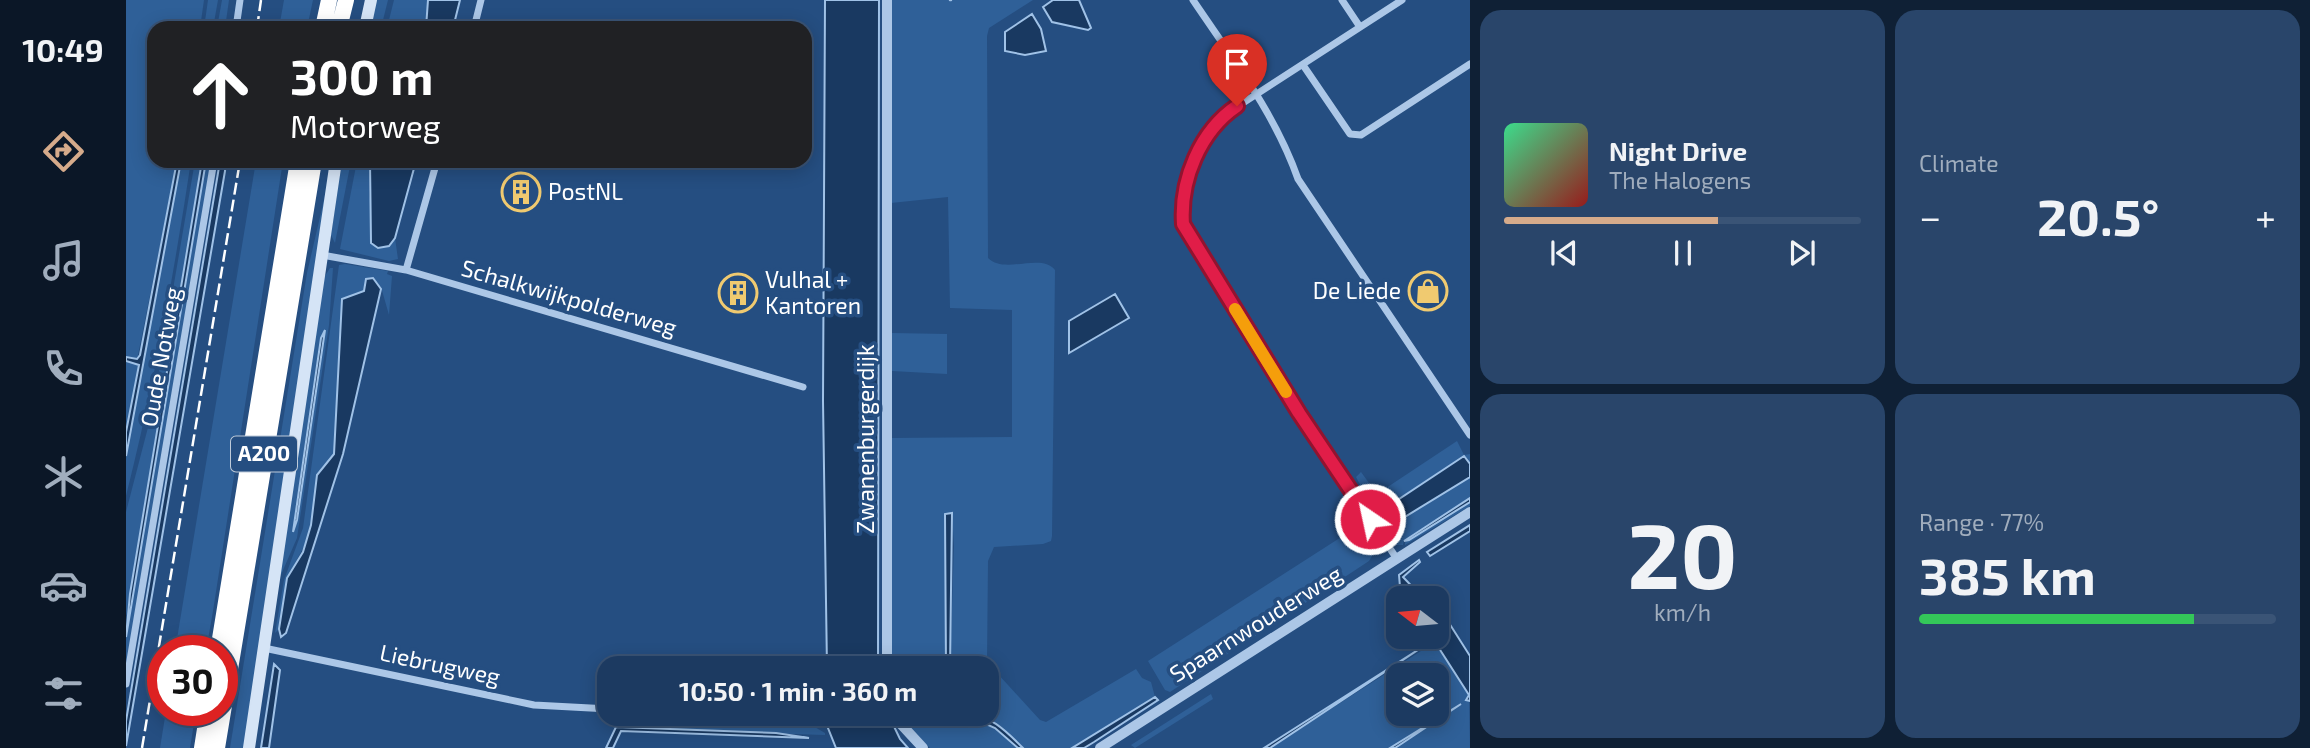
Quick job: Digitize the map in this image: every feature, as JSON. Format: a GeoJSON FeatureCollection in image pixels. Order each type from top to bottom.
{"type":"FeatureCollection","features":[{"type":"Feature","properties":{"kind":"highway"},"geometry":{"type":"LineString","coordinates":[[324,21],[329,0]]}},
{"type":"Feature","properties":{"kind":"highway"},"geometry":{"type":"LineString","coordinates":[[342,21],[346,0]]}},
{"type":"Feature","properties":{"kind":"highway","name":"A200"},"geometry":{"type":"LineString","coordinates":[[221,635],[297,168]]}},
{"type":"Feature","properties":{"kind":"highway","name":"A200"},"geometry":{"type":"LineString","coordinates":[[217,748],[313,168]]}},
{"type":"Feature","properties":{"kind":"highway"},"geometry":{"type":"LineString","coordinates":[[202,748],[205,726]]}},
{"type":"Feature","properties":{"kind":"main road"},"geometry":{"type":"LineString","coordinates":[[366,21],[371,0]]}},
{"type":"Feature","properties":{"kind":"main road"},"geometry":{"type":"LineString","coordinates":[[249,748],[335,168]]}},
{"type":"Feature","properties":{"kind":"street"},"geometry":{"type":"LineString","coordinates":[[237,21],[240,0]]}},
{"type":"Feature","properties":{"kind":"street"},"geometry":{"type":"LineString","coordinates":[[476,21],[481,0]]}},
{"type":"Feature","properties":{"kind":"street","name":"Zwanenburgerdijk"},"geometry":{"type":"LineString","coordinates":[[887,0],[887,656]]}},
{"type":"Feature","properties":{"kind":"street"},"geometry":{"type":"LineString","coordinates":[[1193,0],[1256,93],[1284,141],[1297,179],[1470,435]]}},
{"type":"Feature","properties":{"kind":"street"},"geometry":{"type":"LineString","coordinates":[[1342,0],[1360,27]]}},
{"type":"Feature","properties":{"kind":"street"},"geometry":{"type":"LineString","coordinates":[[1397,559],[1299,413],[1183,224],[1181,202],[1192,167],[1218,119],[1402,0]]}},
{"type":"Feature","properties":{"kind":"street"},"geometry":{"type":"LineString","coordinates":[[1303,65],[1350,134],[1361,135],[1470,64]]}},
{"type":"Feature","properties":{"kind":"street","name":"Oude Notweg"},"geometry":{"type":"LineString","coordinates":[[126,684],[213,168]]}},
{"type":"Feature","properties":{"kind":"street"},"geometry":{"type":"LineString","coordinates":[[406,270],[435,168]]}},
{"type":"Feature","properties":{"kind":"street","name":"Schalkwijkpolderweg"},"geometry":{"type":"LineString","coordinates":[[321,254],[406,270],[803,387]]}},
{"type":"Feature","properties":{"kind":"street","name":"Spaarnwouderweg"},"geometry":{"type":"LineString","coordinates":[[1100,748],[1470,512]]}},
{"type":"Feature","properties":{"kind":"street","name":"Liebrugweg"},"geometry":{"type":"LineString","coordinates":[[264,648],[534,705],[597,708]]}},
{"type":"Feature","properties":{"kind":"street"},"geometry":{"type":"LineString","coordinates":[[903,726],[923,748]]}},
{"type":"Feature","properties":{"kind":"shaded area"},"geometry":{"type":"Polygon","coordinates":[[[126,0],[204,0],[201,21],[147,21],[147,168],[176,168],[137,360],[126,357],[126,0]]]}},
{"type":"Feature","properties":{"kind":"shaded area"},"geometry":{"type":"Polygon","coordinates":[[[208,0],[218,0],[214,21],[205,21],[208,0]]]}},
{"type":"Feature","properties":{"kind":"shaded area"},"geometry":{"type":"Polygon","coordinates":[[[222,0],[229,0],[226,21],[218,21],[222,0]]]}},
{"type":"Feature","properties":{"kind":"shaded area"},"geometry":{"type":"Polygon","coordinates":[[[284,0],[313,0],[308,21],[280,21],[284,0]]]}},
{"type":"Feature","properties":{"kind":"shaded area"},"geometry":{"type":"Polygon","coordinates":[[[376,0],[388,0],[383,21],[372,21],[376,0]]]}},
{"type":"Feature","properties":{"kind":"shaded area"},"geometry":{"type":"Polygon","coordinates":[[[394,0],[428,0],[426,21],[389,21],[394,0]]]}},
{"type":"Feature","properties":{"kind":"shaded area"},"geometry":{"type":"Polygon","coordinates":[[[428,0],[460,0],[455,21],[426,21],[428,0]]]}},
{"type":"Feature","properties":{"kind":"shaded area"},"geometry":{"type":"Polygon","coordinates":[[[825,0],[879,0],[878,656],[827,656],[823,401],[825,0]]]}},
{"type":"Feature","properties":{"kind":"shaded area"},"geometry":{"type":"Polygon","coordinates":[[[892,0],[1033,0],[989,28],[987,36],[988,258],[1004,265],[1041,263],[1055,270],[1052,536],[1051,541],[1043,544],[994,547],[988,561],[987,656],[950,656],[954,546],[952,513],[945,514],[946,656],[891,656],[891,438],[1012,437],[1012,310],[950,308],[948,197],[891,203],[892,0]]]}},
{"type":"Feature","properties":{"kind":"shaded area"},"geometry":{"type":"Polygon","coordinates":[[[1053,0],[1079,0],[1091,28],[1088,30],[1052,22],[1043,7],[1053,0]]]}},
{"type":"Feature","properties":{"kind":"shaded area"},"geometry":{"type":"Polygon","coordinates":[[[1032,14],[1041,29],[1046,51],[1025,55],[1005,51],[1005,32],[1032,14]]]}},
{"type":"Feature","properties":{"kind":"shaded area"},"geometry":{"type":"Polygon","coordinates":[[[176,168],[180,168],[126,456],[126,432],[139,365],[126,361],[126,357],[137,359],[140,355],[176,168]]]}},
{"type":"Feature","properties":{"kind":"shaded area"},"geometry":{"type":"Polygon","coordinates":[[[180,168],[190,168],[154,371],[126,496],[126,456],[180,168]]]}},
{"type":"Feature","properties":{"kind":"shaded area"},"geometry":{"type":"Polygon","coordinates":[[[194,168],[201,168],[126,618],[126,512],[152,412],[194,168]]]}},
{"type":"Feature","properties":{"kind":"shaded area"},"geometry":{"type":"Polygon","coordinates":[[[201,168],[205,168],[126,637],[130,594],[201,168]]]}},
{"type":"Feature","properties":{"kind":"shaded area"},"geometry":{"type":"Polygon","coordinates":[[[205,168],[210,168],[126,667],[126,637],[205,168]]]}},
{"type":"Feature","properties":{"kind":"shaded area"},"geometry":{"type":"Polygon","coordinates":[[[219,168],[225,168],[126,746],[126,721],[219,168]]]}},
{"type":"Feature","properties":{"kind":"shaded area"},"geometry":{"type":"Polygon","coordinates":[[[255,168],[282,168],[209,635],[178,635],[255,168]]]}},
{"type":"Feature","properties":{"kind":"shaded area"},"geometry":{"type":"Polygon","coordinates":[[[341,168],[350,168],[335,243],[331,235],[341,168]]]}},
{"type":"Feature","properties":{"kind":"shaded area"},"geometry":{"type":"Polygon","coordinates":[[[356,168],[370,168],[369,193],[377,247],[389,246],[395,238],[398,259],[389,261],[340,249],[356,168]]]}},
{"type":"Feature","properties":{"kind":"shaded area"},"geometry":{"type":"Polygon","coordinates":[[[370,168],[414,168],[395,238],[389,246],[378,248],[371,243],[370,168]]]}},
{"type":"Feature","properties":{"kind":"shaded area"},"geometry":{"type":"Polygon","coordinates":[[[326,191],[244,748],[230,748],[234,726],[238,726],[238,699],[307,273],[326,191]]]}},
{"type":"Feature","properties":{"kind":"shaded area"},"geometry":{"type":"Polygon","coordinates":[[[339,265],[388,271],[387,274],[392,276],[389,315],[381,287],[373,278],[365,281],[364,291],[342,299],[334,454],[319,472],[308,539],[287,578],[279,629],[275,633],[284,580],[303,528],[339,265]]]}},
{"type":"Feature","properties":{"kind":"shaded area"},"geometry":{"type":"Polygon","coordinates":[[[330,268],[333,268],[329,325],[297,538],[277,584],[323,279],[330,268]]]}},
{"type":"Feature","properties":{"kind":"shaded area"},"geometry":{"type":"Polygon","coordinates":[[[373,278],[381,289],[343,454],[286,633],[281,637],[279,629],[287,578],[303,552],[311,525],[317,475],[334,454],[342,299],[364,291],[366,279],[373,278]]]}},
{"type":"Feature","properties":{"kind":"shaded area"},"geometry":{"type":"Polygon","coordinates":[[[1115,294],[1129,318],[1069,353],[1069,321],[1115,294]]]}},
{"type":"Feature","properties":{"kind":"shaded area"},"geometry":{"type":"Polygon","coordinates":[[[325,330],[297,520],[293,532],[321,338],[325,330]]]}},
{"type":"Feature","properties":{"kind":"shaded area"},"geometry":{"type":"Polygon","coordinates":[[[892,333],[947,334],[947,374],[892,371],[892,333]]]}},
{"type":"Feature","properties":{"kind":"shaded area"},"geometry":{"type":"Polygon","coordinates":[[[126,361],[139,365],[126,432],[126,361]]]}},
{"type":"Feature","properties":{"kind":"shaded area"},"geometry":{"type":"Polygon","coordinates":[[[1457,441],[1464,455],[1470,454],[1470,464],[1464,456],[1390,526],[1470,477],[1470,498],[1404,540],[1403,545],[1394,545],[1366,503],[1368,500],[1356,477],[1361,472],[1377,494],[1457,441]]]}},
{"type":"Feature","properties":{"kind":"shaded area"},"geometry":{"type":"Polygon","coordinates":[[[1464,456],[1470,464],[1470,477],[1390,526],[1381,511],[1464,456]]]}},
{"type":"Feature","properties":{"kind":"shaded area"},"geometry":{"type":"Polygon","coordinates":[[[1470,498],[1470,502],[1404,541],[1470,498]]]}},
{"type":"Feature","properties":{"kind":"shaded area"},"geometry":{"type":"Polygon","coordinates":[[[1470,502],[1470,506],[1405,545],[1405,542],[1470,502]]]}},
{"type":"Feature","properties":{"kind":"shaded area"},"geometry":{"type":"Polygon","coordinates":[[[952,513],[950,656],[946,656],[945,514],[952,513]]]}},
{"type":"Feature","properties":{"kind":"shaded area"},"geometry":{"type":"Polygon","coordinates":[[[1360,525],[1374,553],[1369,561],[1170,692],[1165,690],[1148,661],[1360,525]]]}},
{"type":"Feature","properties":{"kind":"shaded area"},"geometry":{"type":"Polygon","coordinates":[[[1470,525],[1470,531],[1430,556],[1427,552],[1470,525]]]}},
{"type":"Feature","properties":{"kind":"shaded area"},"geometry":{"type":"Polygon","coordinates":[[[1419,560],[1403,577],[1412,586],[1400,586],[1399,575],[1419,560]]]}},
{"type":"Feature","properties":{"kind":"shaded area"},"geometry":{"type":"Polygon","coordinates":[[[1449,623],[1470,656],[1470,701],[1466,700],[1469,695],[1439,649],[1449,649],[1449,623]]]}},
{"type":"Feature","properties":{"kind":"shaded area"},"geometry":{"type":"Polygon","coordinates":[[[1424,649],[1439,649],[1448,663],[1402,663],[1424,649]]]}},
{"type":"Feature","properties":{"kind":"shaded area"},"geometry":{"type":"Polygon","coordinates":[[[274,664],[280,670],[269,748],[261,748],[274,664]]]}},
{"type":"Feature","properties":{"kind":"shaded area"},"geometry":{"type":"Polygon","coordinates":[[[1449,664],[1469,695],[1470,748],[1270,748],[1386,673],[1386,726],[1449,726],[1449,664]]]}},
{"type":"Feature","properties":{"kind":"shaded area"},"geometry":{"type":"Polygon","coordinates":[[[1136,669],[1142,678],[1151,682],[1155,697],[1072,748],[1023,748],[1001,726],[999,675],[1040,720],[1046,722],[1136,669]]]}},
{"type":"Feature","properties":{"kind":"shaded area"},"geometry":{"type":"Polygon","coordinates":[[[1386,670],[1270,748],[1264,748],[1386,670]]]}},
{"type":"Feature","properties":{"kind":"shaded area"},"geometry":{"type":"Polygon","coordinates":[[[1211,694],[1213,699],[1135,748],[1131,745],[1211,694]]]}},
{"type":"Feature","properties":{"kind":"shaded area"},"geometry":{"type":"Polygon","coordinates":[[[1155,697],[1158,700],[1094,742],[1084,748],[1072,748],[1155,697]]]}},
{"type":"Feature","properties":{"kind":"shaded area"},"geometry":{"type":"Polygon","coordinates":[[[164,726],[194,726],[190,748],[160,748],[164,726]]]}},
{"type":"Feature","properties":{"kind":"shaded area"},"geometry":{"type":"Polygon","coordinates":[[[813,726],[825,735],[613,728],[813,726]]]}},
{"type":"Feature","properties":{"kind":"shaded area"},"geometry":{"type":"Polygon","coordinates":[[[894,726],[908,748],[836,748],[828,728],[894,726]]]}},
{"type":"Feature","properties":{"kind":"shaded area"},"geometry":{"type":"Polygon","coordinates":[[[908,726],[990,726],[1018,748],[930,748],[908,726]]]}},
{"type":"Feature","properties":{"kind":"shaded area"},"geometry":{"type":"Polygon","coordinates":[[[991,726],[998,726],[1023,748],[1018,748],[991,726]]]}},
{"type":"Feature","properties":{"kind":"shaded area"},"geometry":{"type":"Polygon","coordinates":[[[1426,726],[1428,726],[1395,748],[1390,748],[1426,726]]]}},
{"type":"Feature","properties":{"kind":"shaded area"},"geometry":{"type":"Polygon","coordinates":[[[616,727],[776,733],[809,738],[621,731],[613,748],[606,748],[616,727]]]}},
{"type":"Feature","properties":{"kind":"railway"},"geometry":{"type":"LineString","coordinates":[[258,21],[261,0]]}},
{"type":"Feature","properties":{"kind":"railway"},"geometry":{"type":"LineString","coordinates":[[142,748],[239,168]]}},
{"type":"Feature","properties":{"kind":"slow traffic"},"geometry":{"type":"LineString","coordinates":[[1235,309],[1286,392]]}},
{"type":"Feature","properties":{"kind":"place","name":"PostNL"},"geometry":{"type":"Point","coordinates":[521,192]}},
{"type":"Feature","properties":{"kind":"place","name":"De Liede"},"geometry":{"type":"Point","coordinates":[1428,291]}},
{"type":"Feature","properties":{"kind":"place","name":"Vulhal + Kantoren"},"geometry":{"type":"Point","coordinates":[738,293]}},
{"type":"Feature","properties":{"kind":"route"},"geometry":{"type":"LineString","coordinates":[[1237,106],[1218,119],[1204,140],[1181,202],[1183,224],[1299,413],[1370,519]]}}]}
